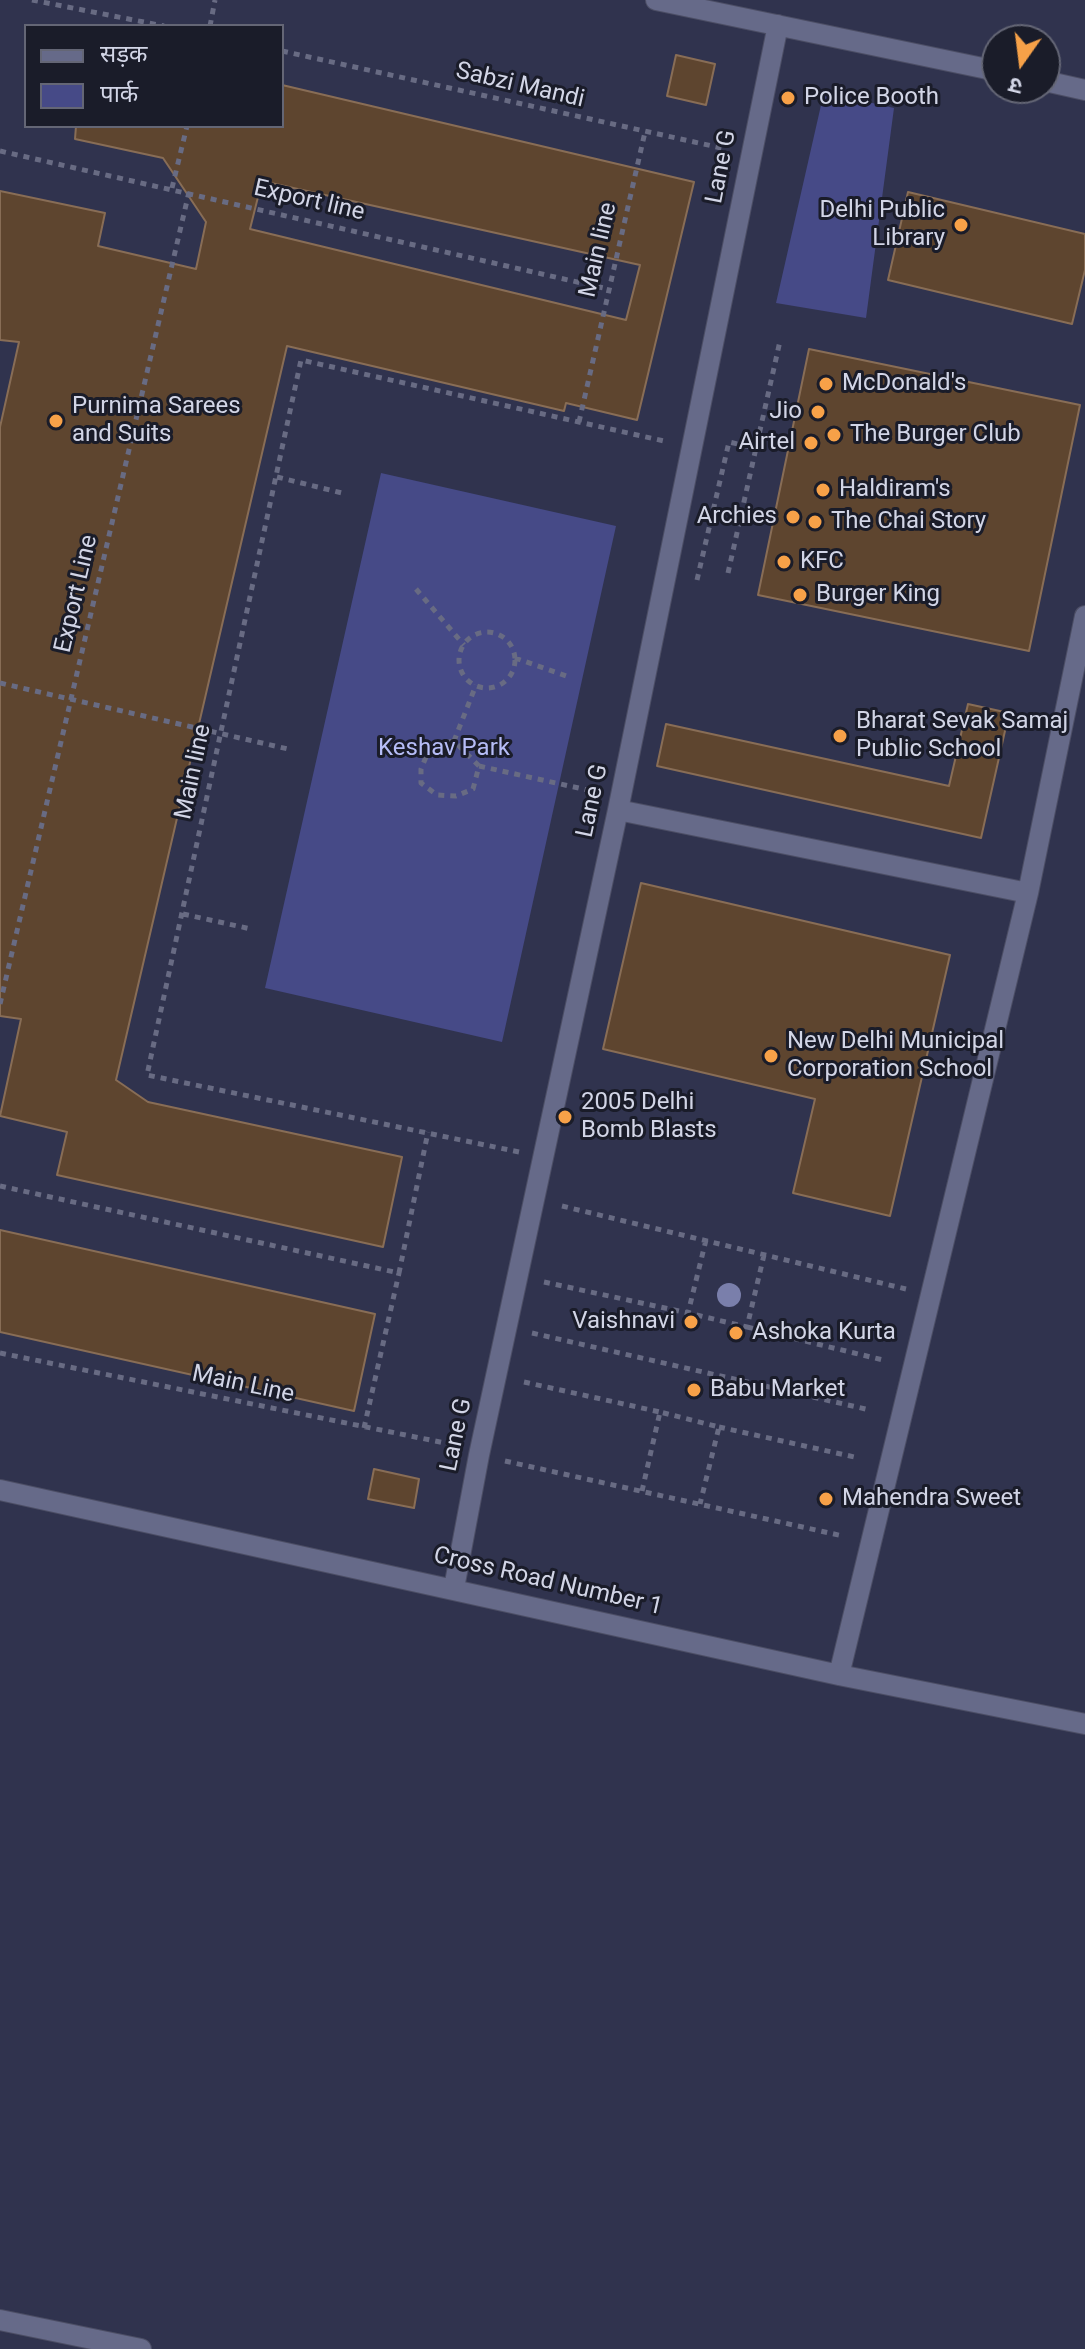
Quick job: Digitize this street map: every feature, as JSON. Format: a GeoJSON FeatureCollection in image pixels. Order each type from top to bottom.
{"type":"FeatureCollection","features":[{"type":"Feature","properties":{"kind":"street"},"geometry":{"type":"LineString","coordinates":[[657,0],[981,68]]}},
{"type":"Feature","properties":{"kind":"street","name":"Lane G"},"geometry":{"type":"LineString","coordinates":[[454,1588],[479,1452],[619,804],[778,25]]}},
{"type":"Feature","properties":{"kind":"street"},"geometry":{"type":"LineString","coordinates":[[1061,85],[1085,90]]}},
{"type":"Feature","properties":{"kind":"street"},"geometry":{"type":"LineString","coordinates":[[839,1675],[1028,893],[1085,616]]}},
{"type":"Feature","properties":{"kind":"street"},"geometry":{"type":"LineString","coordinates":[[619,804],[1028,893]]}},
{"type":"Feature","properties":{"kind":"street","name":"Cross Road Number 1"},"geometry":{"type":"LineString","coordinates":[[0,1490],[839,1675],[1085,1724]]}},
{"type":"Feature","properties":{"kind":"street"},"geometry":{"type":"LineString","coordinates":[[0,2320],[141,2349]]}},
{"type":"Feature","properties":{"kind":"path"},"geometry":{"type":"LineString","coordinates":[[32,0],[154,24]]}},
{"type":"Feature","properties":{"kind":"path"},"geometry":{"type":"LineString","coordinates":[[210,24],[215,0]]}},
{"type":"Feature","properties":{"kind":"path","name":"Sabzi Mandi"},"geometry":{"type":"LineString","coordinates":[[284,51],[751,154]]}},
{"type":"Feature","properties":{"kind":"path"},"geometry":{"type":"LineString","coordinates":[[172,188],[187,128]]}},
{"type":"Feature","properties":{"kind":"path","name":"Main line"},"geometry":{"type":"LineString","coordinates":[[579,422],[645,132]]}},
{"type":"Feature","properties":{"kind":"path","name":"Export line"},"geometry":{"type":"LineString","coordinates":[[0,151],[608,289]]}},
{"type":"Feature","properties":{"kind":"path","name":"Export Line"},"geometry":{"type":"LineString","coordinates":[[0,1004],[189,192]]}},
{"type":"Feature","properties":{"kind":"path"},"geometry":{"type":"LineString","coordinates":[[728,573],[780,341]]}},
{"type":"Feature","properties":{"kind":"path","name":"Main line"},"geometry":{"type":"LineString","coordinates":[[543,1157],[147,1075],[301,360],[693,447]]}},
{"type":"Feature","properties":{"kind":"path"},"geometry":{"type":"LineString","coordinates":[[694,593],[729,442],[755,448]]}},
{"type":"Feature","properties":{"kind":"path"},"geometry":{"type":"LineString","coordinates":[[277,477],[346,494]]}},
{"type":"Feature","properties":{"kind":"path"},"geometry":{"type":"LineString","coordinates":[[416,589],[464,645]]}},
{"type":"Feature","properties":{"kind":"path"},"geometry":{"type":"LineString","coordinates":[[491,632],[507,640],[515,658],[511,676],[486,687],[468,680],[460,665],[464,645],[474,635],[491,632]]}},
{"type":"Feature","properties":{"kind":"path"},"geometry":{"type":"LineString","coordinates":[[515,658],[569,677]]}},
{"type":"Feature","properties":{"kind":"path"},"geometry":{"type":"LineString","coordinates":[[0,683],[288,749]]}},
{"type":"Feature","properties":{"kind":"path"},"geometry":{"type":"LineString","coordinates":[[454,741],[476,685]]}},
{"type":"Feature","properties":{"kind":"path"},"geometry":{"type":"LineString","coordinates":[[454,741],[479,766],[619,804]]}},
{"type":"Feature","properties":{"kind":"path"},"geometry":{"type":"LineString","coordinates":[[454,741],[431,745],[421,769],[421,783],[437,795],[456,796],[473,789],[479,766]]}},
{"type":"Feature","properties":{"kind":"path"},"geometry":{"type":"LineString","coordinates":[[183,914],[251,929]]}},
{"type":"Feature","properties":{"kind":"path"},"geometry":{"type":"LineString","coordinates":[[364,1428],[428,1132]]}},
{"type":"Feature","properties":{"kind":"path"},"geometry":{"type":"LineString","coordinates":[[0,1186],[399,1273]]}},
{"type":"Feature","properties":{"kind":"path"},"geometry":{"type":"LineString","coordinates":[[533,1199],[931,1295]]}},
{"type":"Feature","properties":{"kind":"path"},"geometry":{"type":"LineString","coordinates":[[688,1313],[706,1240]]}},
{"type":"Feature","properties":{"kind":"path"},"geometry":{"type":"LineString","coordinates":[[747,1327],[764,1255]]}},
{"type":"Feature","properties":{"kind":"path"},"geometry":{"type":"LineString","coordinates":[[543,1282],[883,1360]]}},
{"type":"Feature","properties":{"kind":"path"},"geometry":{"type":"LineString","coordinates":[[531,1333],[870,1410]]}},
{"type":"Feature","properties":{"kind":"path","name":"Main Line"},"geometry":{"type":"LineString","coordinates":[[0,1353],[479,1452],[871,1543]]}},
{"type":"Feature","properties":{"kind":"path"},"geometry":{"type":"LineString","coordinates":[[520,1381],[859,1458]]}},
{"type":"Feature","properties":{"kind":"path"},"geometry":{"type":"LineString","coordinates":[[642,1491],[660,1412]]}},
{"type":"Feature","properties":{"kind":"path"},"geometry":{"type":"LineString","coordinates":[[700,1504],[719,1427]]}},
{"type":"Feature","properties":{"kind":"green space"},"geometry":{"type":"Polygon","coordinates":[[[824,92],[894,108],[866,318],[776,303],[824,92]]]}},
{"type":"Feature","properties":{"kind":"green space","name":"Keshav Park"},"geometry":{"type":"Polygon","coordinates":[[[381,473],[616,526],[502,1042],[265,988],[381,473]]]}},
{"type":"Feature","properties":{"kind":"building"},"geometry":{"type":"Polygon","coordinates":[[[676,55],[715,64],[706,105],[667,96],[676,55]]]}},
{"type":"Feature","properties":{"kind":"building"},"geometry":{"type":"Polygon","coordinates":[[[284,85],[694,182],[637,420],[566,403],[564,411],[287,346],[116,1080],[148,1102],[402,1157],[383,1247],[57,1175],[67,1132],[0,1116],[21,1019],[0,1016],[0,427],[19,342],[0,340],[0,191],[105,213],[98,246],[196,269],[206,222],[163,158],[75,139],[76,128],[284,128],[284,85]],[[262,181],[250,229],[626,320],[640,265],[262,181]]]}},
{"type":"Feature","properties":{"kind":"building"},"geometry":{"type":"Polygon","coordinates":[[[908,192],[1085,234],[1085,270],[1072,324],[888,280],[908,192]]]}},
{"type":"Feature","properties":{"kind":"building"},"geometry":{"type":"Polygon","coordinates":[[[809,349],[1080,405],[1029,651],[758,595],[809,349]]]}},
{"type":"Feature","properties":{"kind":"building"},"geometry":{"type":"Polygon","coordinates":[[[968,704],[1009,713],[981,838],[657,766],[666,724],[949,786],[968,704]]]}},
{"type":"Feature","properties":{"kind":"building"},"geometry":{"type":"Polygon","coordinates":[[[641,883],[950,955],[890,1216],[793,1193],[815,1099],[603,1049],[641,883]]]}},
{"type":"Feature","properties":{"kind":"building"},"geometry":{"type":"Polygon","coordinates":[[[0,1230],[375,1314],[354,1411],[0,1332],[0,1230]]]}},
{"type":"Feature","properties":{"kind":"building"},"geometry":{"type":"Polygon","coordinates":[[[374,1469],[419,1479],[414,1508],[368,1499],[374,1469]]]}},
{"type":"Feature","properties":{"kind":"place","name":"Police Booth"},"geometry":{"type":"Point","coordinates":[788,98]}},
{"type":"Feature","properties":{"kind":"place","name":"Delhi Public Library"},"geometry":{"type":"Point","coordinates":[961,225]}},
{"type":"Feature","properties":{"kind":"place","name":"McDonald's"},"geometry":{"type":"Point","coordinates":[826,384]}},
{"type":"Feature","properties":{"kind":"place","name":"Jio"},"geometry":{"type":"Point","coordinates":[818,412]}},
{"type":"Feature","properties":{"kind":"place","name":"Purnima Sarees and Suits"},"geometry":{"type":"Point","coordinates":[56,421]}},
{"type":"Feature","properties":{"kind":"place","name":"The Burger Club"},"geometry":{"type":"Point","coordinates":[834,435]}},
{"type":"Feature","properties":{"kind":"place","name":"Airtel"},"geometry":{"type":"Point","coordinates":[811,443]}},
{"type":"Feature","properties":{"kind":"place","name":"Haldiram's"},"geometry":{"type":"Point","coordinates":[823,490]}},
{"type":"Feature","properties":{"kind":"place","name":"Archies"},"geometry":{"type":"Point","coordinates":[793,517]}},
{"type":"Feature","properties":{"kind":"place","name":"The Chai Story"},"geometry":{"type":"Point","coordinates":[815,522]}},
{"type":"Feature","properties":{"kind":"place","name":"KFC"},"geometry":{"type":"Point","coordinates":[784,562]}},
{"type":"Feature","properties":{"kind":"place","name":"Burger King"},"geometry":{"type":"Point","coordinates":[800,595]}},
{"type":"Feature","properties":{"kind":"place","name":"Bharat Sevak Samaj Public School"},"geometry":{"type":"Point","coordinates":[840,736]}},
{"type":"Feature","properties":{"kind":"place","name":"New Delhi Municipal Corporation School"},"geometry":{"type":"Point","coordinates":[771,1056]}},
{"type":"Feature","properties":{"kind":"place","name":"2005 Delhi Bomb Blasts"},"geometry":{"type":"Point","coordinates":[565,1117]}},
{"type":"Feature","properties":{"kind":"place","name":"Vaishnavi"},"geometry":{"type":"Point","coordinates":[691,1322]}},
{"type":"Feature","properties":{"kind":"place","name":"Ashoka Kurta"},"geometry":{"type":"Point","coordinates":[736,1333]}},
{"type":"Feature","properties":{"kind":"place","name":"Babu Market"},"geometry":{"type":"Point","coordinates":[694,1390]}},
{"type":"Feature","properties":{"kind":"place","name":"Mahendra Sweet"},"geometry":{"type":"Point","coordinates":[826,1499]}}]}
